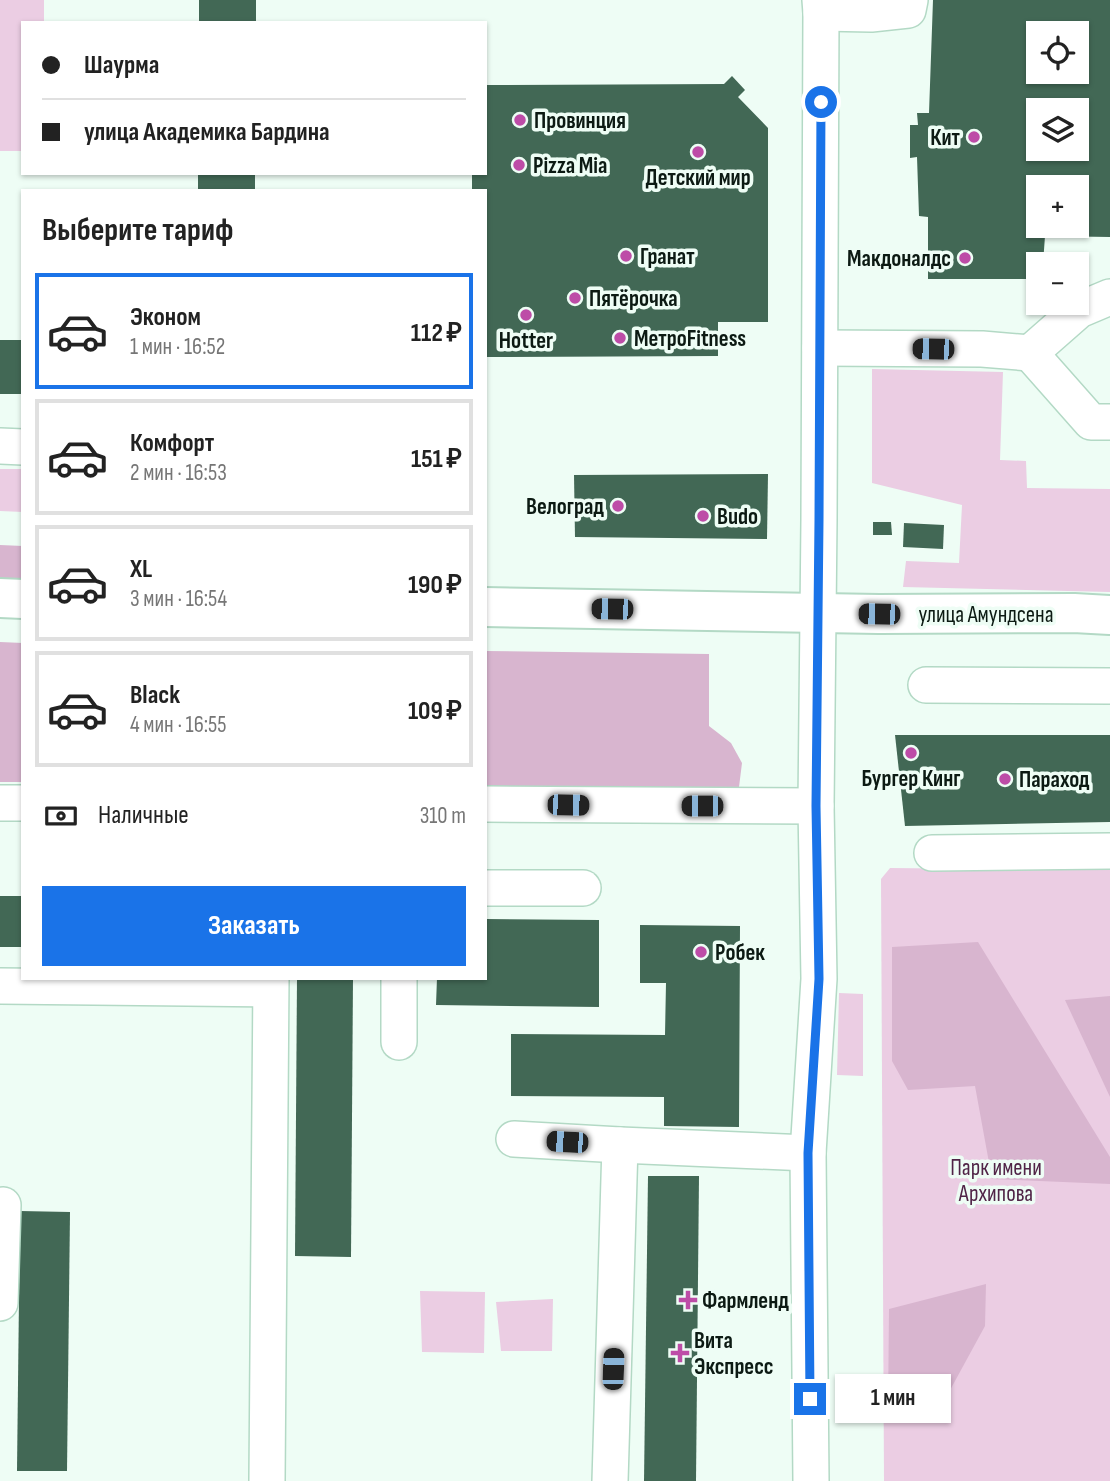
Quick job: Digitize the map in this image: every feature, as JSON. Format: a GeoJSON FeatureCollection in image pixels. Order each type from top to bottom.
{"type":"FeatureCollection","features":[{"type":"Feature","properties":{"kind":"main road"},"geometry":{"type":"LineString","coordinates":[[0,598],[21,599]]}},
{"type":"Feature","properties":{"kind":"main road","name":"улица Амундсена"},"geometry":{"type":"LineString","coordinates":[[487,607],[1110,615]]}},
{"type":"Feature","properties":{"kind":"street"},"geometry":{"type":"LineString","coordinates":[[811,1481],[808,1153],[819,979],[816,806],[820,7],[871,14],[908,10],[910,0]]}},
{"type":"Feature","properties":{"kind":"street"},"geometry":{"type":"LineString","coordinates":[[1030,353],[1079,310],[1110,297]]}},
{"type":"Feature","properties":{"kind":"street"},"geometry":{"type":"LineString","coordinates":[[820,348],[982,349],[1030,353],[1091,422],[1110,422]]}},
{"type":"Feature","properties":{"kind":"street"},"geometry":{"type":"LineString","coordinates":[[0,446],[21,447]]}},
{"type":"Feature","properties":{"kind":"street"},"geometry":{"type":"LineString","coordinates":[[926,685],[1110,686]]}},
{"type":"Feature","properties":{"kind":"street"},"geometry":{"type":"LineString","coordinates":[[0,803],[21,803]]}},
{"type":"Feature","properties":{"kind":"street"},"geometry":{"type":"LineString","coordinates":[[487,804],[816,806]]}},
{"type":"Feature","properties":{"kind":"street"},"geometry":{"type":"LineString","coordinates":[[932,853],[1110,851]]}},
{"type":"Feature","properties":{"kind":"street"},"geometry":{"type":"LineString","coordinates":[[487,888],[583,888]]}},
{"type":"Feature","properties":{"kind":"street"},"geometry":{"type":"LineString","coordinates":[[399,980],[399,1042]]}},
{"type":"Feature","properties":{"kind":"street"},"geometry":{"type":"LineString","coordinates":[[0,986],[271,984],[267,1481]]}},
{"type":"Feature","properties":{"kind":"street"},"geometry":{"type":"LineString","coordinates":[[514,1139],[808,1153]]}},
{"type":"Feature","properties":{"kind":"street"},"geometry":{"type":"LineString","coordinates":[[610,1481],[620,1145]]}},
{"type":"Feature","properties":{"kind":"street"},"geometry":{"type":"LineString","coordinates":[[0,1303],[4,1205]]}},
{"type":"Feature","properties":{"kind":"green space"},"geometry":{"type":"Polygon","coordinates":[[[0,0],[44,0],[44,21],[21,21],[21,151],[0,151],[0,0]]]}},
{"type":"Feature","properties":{"kind":"green space"},"geometry":{"type":"Polygon","coordinates":[[[872,369],[1003,372],[1000,460],[1026,461],[1027,488],[1110,489],[1110,592],[903,587],[906,561],[959,563],[962,505],[872,483],[872,369]]]}},
{"type":"Feature","properties":{"kind":"green space"},"geometry":{"type":"Polygon","coordinates":[[[0,469],[21,469],[21,512],[0,511],[0,469]]]}},
{"type":"Feature","properties":{"kind":"green space","name":"Парк имени Архипова"},"geometry":{"type":"Polygon","coordinates":[[[890,868],[1110,870],[1110,1481],[884,1481],[881,879],[890,868]]]}},
{"type":"Feature","properties":{"kind":"green space"},"geometry":{"type":"Polygon","coordinates":[[[839,993],[863,994],[863,1076],[837,1075],[839,993]]]}},
{"type":"Feature","properties":{"kind":"green space"},"geometry":{"type":"Polygon","coordinates":[[[420,1291],[485,1292],[484,1353],[422,1352],[420,1291]]]}},
{"type":"Feature","properties":{"kind":"green space"},"geometry":{"type":"Polygon","coordinates":[[[553,1299],[552,1351],[501,1351],[496,1302],[553,1299]]]}},
{"type":"Feature","properties":{"kind":"shaded area"},"geometry":{"type":"Polygon","coordinates":[[[0,545],[21,546],[21,590],[0,590],[0,545]]]}},
{"type":"Feature","properties":{"kind":"shaded area"},"geometry":{"type":"Polygon","coordinates":[[[0,642],[21,643],[21,782],[0,782],[0,642]]]}},
{"type":"Feature","properties":{"kind":"shaded area"},"geometry":{"type":"Polygon","coordinates":[[[487,651],[709,654],[709,726],[731,743],[742,763],[739,787],[717,791],[487,788],[487,651]]]}},
{"type":"Feature","properties":{"kind":"shaded area"},"geometry":{"type":"Polygon","coordinates":[[[978,942],[1110,1157],[1110,1184],[992,1179],[975,1086],[908,1090],[892,1061],[892,947],[978,942]]]}},
{"type":"Feature","properties":{"kind":"shaded area"},"geometry":{"type":"Polygon","coordinates":[[[1110,996],[1110,1097],[1065,1000],[1110,996]]]}},
{"type":"Feature","properties":{"kind":"shaded area"},"geometry":{"type":"Polygon","coordinates":[[[986,1284],[985,1326],[937,1414],[888,1412],[889,1309],[986,1284]]]}},
{"type":"Feature","properties":{"kind":"building"},"geometry":{"type":"Polygon","coordinates":[[[199,0],[256,0],[256,21],[199,21],[199,0]]]}},
{"type":"Feature","properties":{"kind":"building","name":"Кит"},"geometry":{"type":"Polygon","coordinates":[[[933,0],[1110,0],[1110,237],[1089,237],[1089,175],[1026,175],[1026,238],[1045,238],[1044,252],[1026,252],[1026,279],[928,279],[928,217],[919,216],[917,157],[910,158],[910,125],[918,125],[917,113],[929,113],[933,0]]]}},
{"type":"Feature","properties":{"kind":"building","name":"Гранат"},"geometry":{"type":"Polygon","coordinates":[[[732,76],[745,90],[738,97],[768,128],[768,322],[718,322],[718,356],[487,357],[487,189],[472,189],[472,175],[487,175],[487,85],[724,84],[732,76]]]}},
{"type":"Feature","properties":{"kind":"building"},"geometry":{"type":"Polygon","coordinates":[[[198,175],[255,175],[255,189],[198,189],[198,175]]]}},
{"type":"Feature","properties":{"kind":"building"},"geometry":{"type":"Polygon","coordinates":[[[0,340],[21,340],[21,394],[0,394],[0,340]]]}},
{"type":"Feature","properties":{"kind":"building"},"geometry":{"type":"Polygon","coordinates":[[[768,474],[767,539],[575,537],[574,475],[768,474]]]}},
{"type":"Feature","properties":{"kind":"building"},"geometry":{"type":"Polygon","coordinates":[[[873,522],[891,522],[892,535],[873,535],[873,522]]]}},
{"type":"Feature","properties":{"kind":"building"},"geometry":{"type":"Polygon","coordinates":[[[904,523],[944,525],[943,549],[903,547],[904,523]]]}},
{"type":"Feature","properties":{"kind":"building","name":"Параход"},"geometry":{"type":"Polygon","coordinates":[[[895,735],[1110,735],[1110,822],[905,826],[895,735]]]}},
{"type":"Feature","properties":{"kind":"building"},"geometry":{"type":"Polygon","coordinates":[[[0,896],[21,896],[21,947],[0,947],[0,896]]]}},
{"type":"Feature","properties":{"kind":"building"},"geometry":{"type":"Polygon","coordinates":[[[487,919],[599,920],[599,1007],[436,1005],[437,980],[487,980],[487,919]]]}},
{"type":"Feature","properties":{"kind":"building"},"geometry":{"type":"Polygon","coordinates":[[[640,925],[740,926],[739,1127],[664,1126],[664,1097],[511,1096],[511,1034],[665,1035],[666,983],[640,983],[640,925]]]}},
{"type":"Feature","properties":{"kind":"building"},"geometry":{"type":"Polygon","coordinates":[[[297,980],[353,980],[351,1257],[295,1256],[297,980]]]}},
{"type":"Feature","properties":{"kind":"building"},"geometry":{"type":"Polygon","coordinates":[[[648,1176],[699,1176],[696,1481],[644,1481],[648,1176]]]}},
{"type":"Feature","properties":{"kind":"building"},"geometry":{"type":"Polygon","coordinates":[[[20,1211],[70,1212],[67,1471],[17,1471],[20,1211]]]}},
{"type":"Feature","properties":{"kind":"place","name":"Провинция"},"geometry":{"type":"Point","coordinates":[520,120]}},
{"type":"Feature","properties":{"kind":"place","name":"Кит"},"geometry":{"type":"Point","coordinates":[974,137]}},
{"type":"Feature","properties":{"kind":"place","name":"Детский мир"},"geometry":{"type":"Point","coordinates":[698,152]}},
{"type":"Feature","properties":{"kind":"place","name":"Pizza Mia"},"geometry":{"type":"Point","coordinates":[519,165]}},
{"type":"Feature","properties":{"kind":"place","name":"Гранат"},"geometry":{"type":"Point","coordinates":[626,256]}},
{"type":"Feature","properties":{"kind":"place","name":"Макдоналдс"},"geometry":{"type":"Point","coordinates":[965,258]}},
{"type":"Feature","properties":{"kind":"place","name":"Пятёрочка"},"geometry":{"type":"Point","coordinates":[575,298]}},
{"type":"Feature","properties":{"kind":"place","name":"Hotter"},"geometry":{"type":"Point","coordinates":[526,315]}},
{"type":"Feature","properties":{"kind":"place","name":"МетроFitness"},"geometry":{"type":"Point","coordinates":[620,338]}},
{"type":"Feature","properties":{"kind":"place","name":"Велоград"},"geometry":{"type":"Point","coordinates":[618,506]}},
{"type":"Feature","properties":{"kind":"place","name":"Budo"},"geometry":{"type":"Point","coordinates":[703,516]}},
{"type":"Feature","properties":{"kind":"place","name":"Бургер Кинг"},"geometry":{"type":"Point","coordinates":[911,753]}},
{"type":"Feature","properties":{"kind":"place","name":"Параход"},"geometry":{"type":"Point","coordinates":[1005,779]}},
{"type":"Feature","properties":{"kind":"place","name":"Робек"},"geometry":{"type":"Point","coordinates":[701,952]}},
{"type":"Feature","properties":{"kind":"place","name":"Фармленд"},"geometry":{"type":"Point","coordinates":[688,1300]}},
{"type":"Feature","properties":{"kind":"place","name":"Вита Экспресс"},"geometry":{"type":"Point","coordinates":[680,1353]}},
{"type":"Feature","properties":{"kind":"route"},"geometry":{"type":"LineString","coordinates":[[810,1399],[808,1153],[819,979],[816,806],[821,102]]}}]}
